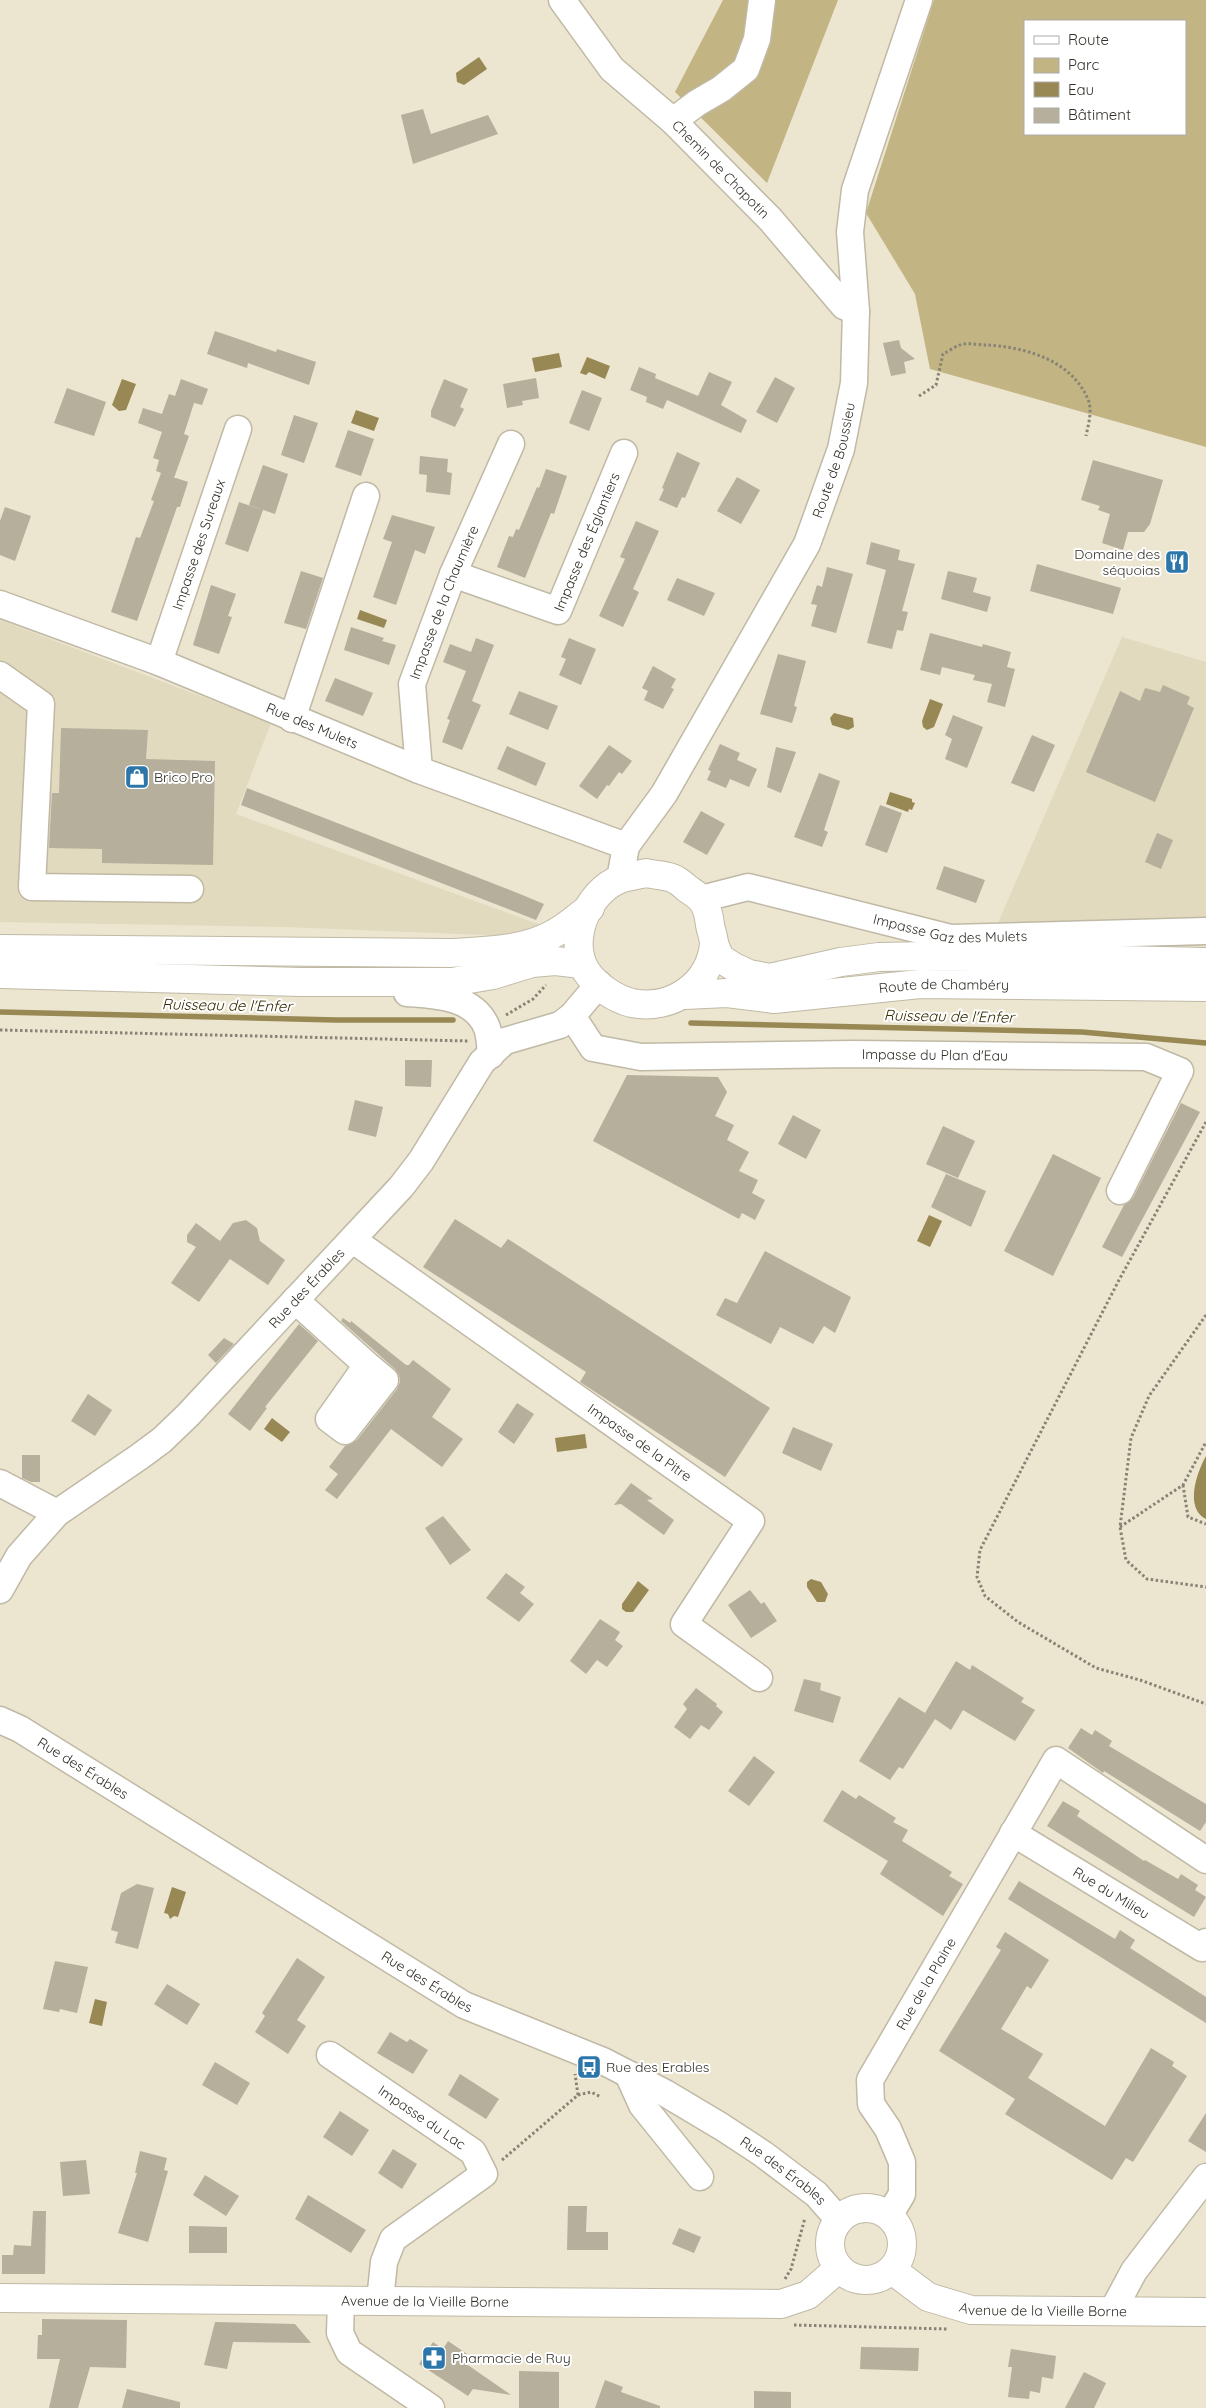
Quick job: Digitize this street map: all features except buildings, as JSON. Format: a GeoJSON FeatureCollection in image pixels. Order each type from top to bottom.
{"type":"FeatureCollection","features":[{"type":"Feature","properties":{"kind":"main road"},"geometry":{"type":"LineString","coordinates":[[646,873],[673,878],[701,898],[708,911],[714,944],[705,971],[684,995],[662,1004],[644,1005],[624,1001],[610,994],[590,974],[579,945],[580,927],[602,891],[620,879],[646,873]]}},
{"type":"Feature","properties":{"kind":"main road"},"geometry":{"type":"LineString","coordinates":[[0,949],[450,953],[490,951],[527,944],[554,934],[590,908]]}},
{"type":"Feature","properties":{"kind":"main road","name":"Route de Chambéry"},"geometry":{"type":"LineString","coordinates":[[714,944],[720,958],[734,967],[749,974],[770,978],[841,962],[878,957],[930,956],[1206,962]]}},
{"type":"Feature","properties":{"kind":"main road"},"geometry":{"type":"LineString","coordinates":[[0,974],[302,982],[452,982],[492,975],[532,963],[555,961],[590,974]]}},
{"type":"Feature","properties":{"kind":"main road","name":"Route de Chambéry"},"geometry":{"type":"LineString","coordinates":[[684,995],[727,993],[774,1000],[920,984],[1206,987]]}},
{"type":"Feature","properties":{"kind":"main road"},"geometry":{"type":"LineString","coordinates":[[858,2208],[869,2208],[890,2216],[899,2229],[903,2245],[902,2254],[892,2270],[884,2276],[866,2280],[851,2277],[839,2268],[832,2255],[830,2240],[839,2220],[858,2208]]}},
{"type":"Feature","properties":{"kind":"main road","name":"Avenue de la Vieille Borne"},"geometry":{"type":"LineString","coordinates":[[0,2298],[782,2304],[808,2295],[839,2268]]}},
{"type":"Feature","properties":{"kind":"main road","name":"Avenue de la Vieille Borne"},"geometry":{"type":"LineString","coordinates":[[892,2270],[928,2297],[971,2310],[1206,2312]]}},
{"type":"Feature","properties":{"kind":"street"},"geometry":{"type":"LineString","coordinates":[[562,0],[612,69],[673,121]]}},
{"type":"Feature","properties":{"kind":"street","name":"Chemin de Chapotin"},"geometry":{"type":"LineString","coordinates":[[762,0],[758,39],[746,69],[673,121],[770,219],[844,306],[856,311]]}},
{"type":"Feature","properties":{"kind":"street","name":"Route de Boussieu"},"geometry":{"type":"LineString","coordinates":[[620,879],[626,846],[668,786],[807,544],[841,449],[854,383],[856,311],[850,232],[855,190],[919,0]]}},
{"type":"Feature","properties":{"kind":"street","name":"Impasse des Sureaux"},"geometry":{"type":"LineString","coordinates":[[158,662],[238,429]]}},
{"type":"Feature","properties":{"kind":"street","name":"Impasse de la Chaumière"},"geometry":{"type":"LineString","coordinates":[[419,770],[412,684],[453,574],[511,444]]}},
{"type":"Feature","properties":{"kind":"street","name":"Impasse des Églantiers"},"geometry":{"type":"LineString","coordinates":[[453,574],[558,611],[624,453]]}},
{"type":"Feature","properties":{"kind":"street"},"geometry":{"type":"LineString","coordinates":[[292,719],[366,496]]}},
{"type":"Feature","properties":{"kind":"street","name":"Rue des Mulets"},"geometry":{"type":"LineString","coordinates":[[0,604],[158,662],[419,770],[626,846]]}},
{"type":"Feature","properties":{"kind":"street"},"geometry":{"type":"LineString","coordinates":[[0,675],[41,704],[32,887],[190,889]]}},
{"type":"Feature","properties":{"kind":"street","name":"Impasse Gaz des Mulets"},"geometry":{"type":"LineString","coordinates":[[701,898],[748,887],[951,938],[1206,931]]}},
{"type":"Feature","properties":{"kind":"street","name":"Rue des Érables"},"geometry":{"type":"LineString","coordinates":[[0,1590],[20,1556],[57,1513],[162,1440],[188,1415],[402,1187],[482,1062],[505,1041],[560,1025],[572,1016],[590,974]]}},
{"type":"Feature","properties":{"kind":"street"},"geometry":{"type":"LineString","coordinates":[[302,982],[440,995],[474,1008],[487,1027],[491,1054]]}},
{"type":"Feature","properties":{"kind":"street","name":"Impasse du Plan d'Eau"},"geometry":{"type":"LineString","coordinates":[[572,1016],[593,1048],[640,1057],[864,1054],[1146,1057],[1180,1071],[1120,1191]]}},
{"type":"Feature","properties":{"kind":"street","name":"Impasse de la Pitre"},"geometry":{"type":"LineString","coordinates":[[353,1240],[751,1520],[684,1624],[759,1678]]}},
{"type":"Feature","properties":{"kind":"street"},"geometry":{"type":"LineString","coordinates":[[295,1300],[367,1366]]}},
{"type":"Feature","properties":{"kind":"street"},"geometry":{"type":"LineString","coordinates":[[0,1483],[57,1513]]}},
{"type":"Feature","properties":{"kind":"street","name":"Rue des Érables"},"geometry":{"type":"LineString","coordinates":[[0,1703],[10,1724],[464,2005],[628,2074],[722,2126],[763,2154],[820,2198],[839,2220]]}},
{"type":"Feature","properties":{"kind":"street","name":"Rue de la Plaine"},"geometry":{"type":"LineString","coordinates":[[890,2216],[902,2194],[902,2162],[888,2129],[871,2104],[870,2080],[1056,1760],[1206,1860]]}},
{"type":"Feature","properties":{"kind":"street","name":"Rue du Milieu"},"geometry":{"type":"LineString","coordinates":[[1013,1833],[1202,1948],[1206,1942]]}},
{"type":"Feature","properties":{"kind":"street","name":"Impasse du Lac"},"geometry":{"type":"LineString","coordinates":[[330,2055],[473,2152],[484,2174]]}},
{"type":"Feature","properties":{"kind":"street"},"geometry":{"type":"LineString","coordinates":[[628,2074],[642,2105],[700,2177]]}},
{"type":"Feature","properties":{"kind":"street"},"geometry":{"type":"LineString","coordinates":[[380,2301],[384,2262],[393,2239],[484,2174]]}},
{"type":"Feature","properties":{"kind":"street"},"geometry":{"type":"LineString","coordinates":[[1112,2310],[1134,2271],[1206,2177]]}},
{"type":"Feature","properties":{"kind":"street"},"geometry":{"type":"LineString","coordinates":[[341,2301],[340,2333],[349,2352],[431,2408]]}},
{"type":"Feature","properties":{"kind":"path"},"geometry":{"type":"LineString","coordinates":[[918,396],[936,385],[943,354],[962,344],[1001,346],[1025,351],[1044,357],[1064,368],[1080,385],[1089,404],[1090,419],[1086,436]]}},
{"type":"Feature","properties":{"kind":"path"},"geometry":{"type":"LineString","coordinates":[[0,1030],[467,1041],[533,1000],[542,991],[551,976],[555,961]]}},
{"type":"Feature","properties":{"kind":"path"},"geometry":{"type":"LineString","coordinates":[[1206,1122],[1119,1280],[980,1550],[977,1577],[985,1596],[1018,1622],[1065,1652],[1096,1668],[1140,1680],[1206,1704]]}},
{"type":"Feature","properties":{"kind":"path"},"geometry":{"type":"LineString","coordinates":[[1206,1315],[1149,1396],[1131,1438],[1120,1527],[1126,1560],[1147,1579],[1206,1587]]}},
{"type":"Feature","properties":{"kind":"path"},"geometry":{"type":"LineString","coordinates":[[1120,1527],[1183,1485],[1206,1442]]}},
{"type":"Feature","properties":{"kind":"path"},"geometry":{"type":"LineString","coordinates":[[1183,1485],[1188,1517],[1206,1524]]}},
{"type":"Feature","properties":{"kind":"path"},"geometry":{"type":"LineString","coordinates":[[572,2049],[578,2095]]}},
{"type":"Feature","properties":{"kind":"path"},"geometry":{"type":"LineString","coordinates":[[484,2174],[516,2150],[578,2095],[591,2092],[601,2097]]}},
{"type":"Feature","properties":{"kind":"path"},"geometry":{"type":"LineString","coordinates":[[789,2325],[950,2329]]}},
{"type":"Feature","properties":{"kind":"shaded area"},"geometry":{"type":"Polygon","coordinates":[[[0,620],[271,723],[236,814],[541,925],[512,936],[284,927],[0,922],[0,620]]]}},
{"type":"Feature","properties":{"kind":"shaded area"},"geometry":{"type":"Polygon","coordinates":[[[1122,637],[1206,662],[1206,946],[988,946],[1122,637]]]}},
{"type":"Feature","properties":{"kind":"green space"},"geometry":{"type":"Polygon","coordinates":[[[723,0],[838,0],[767,183],[675,92],[723,0]]]}},
{"type":"Feature","properties":{"kind":"green space"},"geometry":{"type":"Polygon","coordinates":[[[934,0],[1206,0],[1206,447],[930,369],[915,294],[866,213],[934,0]]]}},
{"type":"Feature","properties":{"kind":"water"},"geometry":{"type":"Polygon","coordinates":[[[479,57],[487,69],[464,85],[457,82],[456,73],[479,57]]]}},
{"type":"Feature","properties":{"kind":"water"},"geometry":{"type":"Polygon","coordinates":[[[559,353],[562,367],[535,372],[532,358],[559,353]]]}},
{"type":"Feature","properties":{"kind":"water"},"geometry":{"type":"Polygon","coordinates":[[[587,357],[610,366],[605,379],[589,372],[586,375],[580,373],[587,357]]]}},
{"type":"Feature","properties":{"kind":"water"},"geometry":{"type":"Polygon","coordinates":[[[122,379],[136,384],[126,410],[119,411],[112,405],[122,379]]]}},
{"type":"Feature","properties":{"kind":"water"},"geometry":{"type":"Polygon","coordinates":[[[356,410],[379,418],[374,431],[351,423],[356,410]]]}},
{"type":"Feature","properties":{"kind":"water"},"geometry":{"type":"Polygon","coordinates":[[[360,610],[387,620],[384,628],[357,619],[360,610]]]}},
{"type":"Feature","properties":{"kind":"water"},"geometry":{"type":"Polygon","coordinates":[[[930,699],[943,704],[934,727],[927,730],[923,727],[922,721],[930,699]]]}},
{"type":"Feature","properties":{"kind":"water"},"geometry":{"type":"Polygon","coordinates":[[[834,713],[853,718],[854,727],[848,730],[832,725],[830,718],[834,713]]]}},
{"type":"Feature","properties":{"kind":"water"},"geometry":{"type":"Polygon","coordinates":[[[890,792],[912,799],[912,802],[915,803],[912,810],[909,809],[908,812],[886,804],[890,792]]]}},
{"type":"Feature","properties":{"kind":"water"},"geometry":{"type":"Polygon","coordinates":[[[929,1215],[942,1221],[930,1247],[917,1241],[929,1215]]]}},
{"type":"Feature","properties":{"kind":"water"},"geometry":{"type":"Polygon","coordinates":[[[272,1418],[290,1432],[282,1442],[264,1429],[272,1418]]]}},
{"type":"Feature","properties":{"kind":"water"},"geometry":{"type":"Polygon","coordinates":[[[585,1434],[587,1448],[557,1452],[555,1438],[585,1434]]]}},
{"type":"Feature","properties":{"kind":"water"},"geometry":{"type":"Polygon","coordinates":[[[1206,1456],[1206,1519],[1199,1514],[1195,1507],[1194,1489],[1206,1456]]]}},
{"type":"Feature","properties":{"kind":"water"},"geometry":{"type":"Polygon","coordinates":[[[811,1579],[821,1582],[828,1594],[825,1602],[817,1602],[807,1587],[807,1582],[811,1579]]]}},
{"type":"Feature","properties":{"kind":"water"},"geometry":{"type":"Polygon","coordinates":[[[638,1581],[649,1590],[633,1612],[626,1612],[622,1609],[622,1604],[638,1581]]]}},
{"type":"Feature","properties":{"kind":"water"},"geometry":{"type":"Polygon","coordinates":[[[172,1887],[186,1892],[178,1917],[174,1916],[170,1919],[168,1914],[164,1913],[172,1887]]]}},
{"type":"Feature","properties":{"kind":"water"},"geometry":{"type":"Polygon","coordinates":[[[95,1999],[107,2002],[102,2026],[89,2023],[95,1999]]]}},
{"type":"Feature","properties":{"kind":"waterway","name":"Ruisseau de l'Enfer"},"geometry":{"type":"LineString","coordinates":[[0,1012],[336,1020],[453,1020]]}},
{"type":"Feature","properties":{"kind":"waterway","name":"Ruisseau de l'Enfer"},"geometry":{"type":"LineString","coordinates":[[691,1023],[1082,1032],[1206,1043]]}},
{"type":"Feature","properties":{"kind":"place","name":"Domaine des séquoias"},"geometry":{"type":"Point","coordinates":[1177,562]}},
{"type":"Feature","properties":{"kind":"place","name":"Brico Pro"},"geometry":{"type":"Point","coordinates":[137,777]}},
{"type":"Feature","properties":{"kind":"place","name":"Rue des Erables"},"geometry":{"type":"Point","coordinates":[589,2067]}},
{"type":"Feature","properties":{"kind":"place","name":"Pharmacie de Ruy"},"geometry":{"type":"Point","coordinates":[434,2358]}}]}
